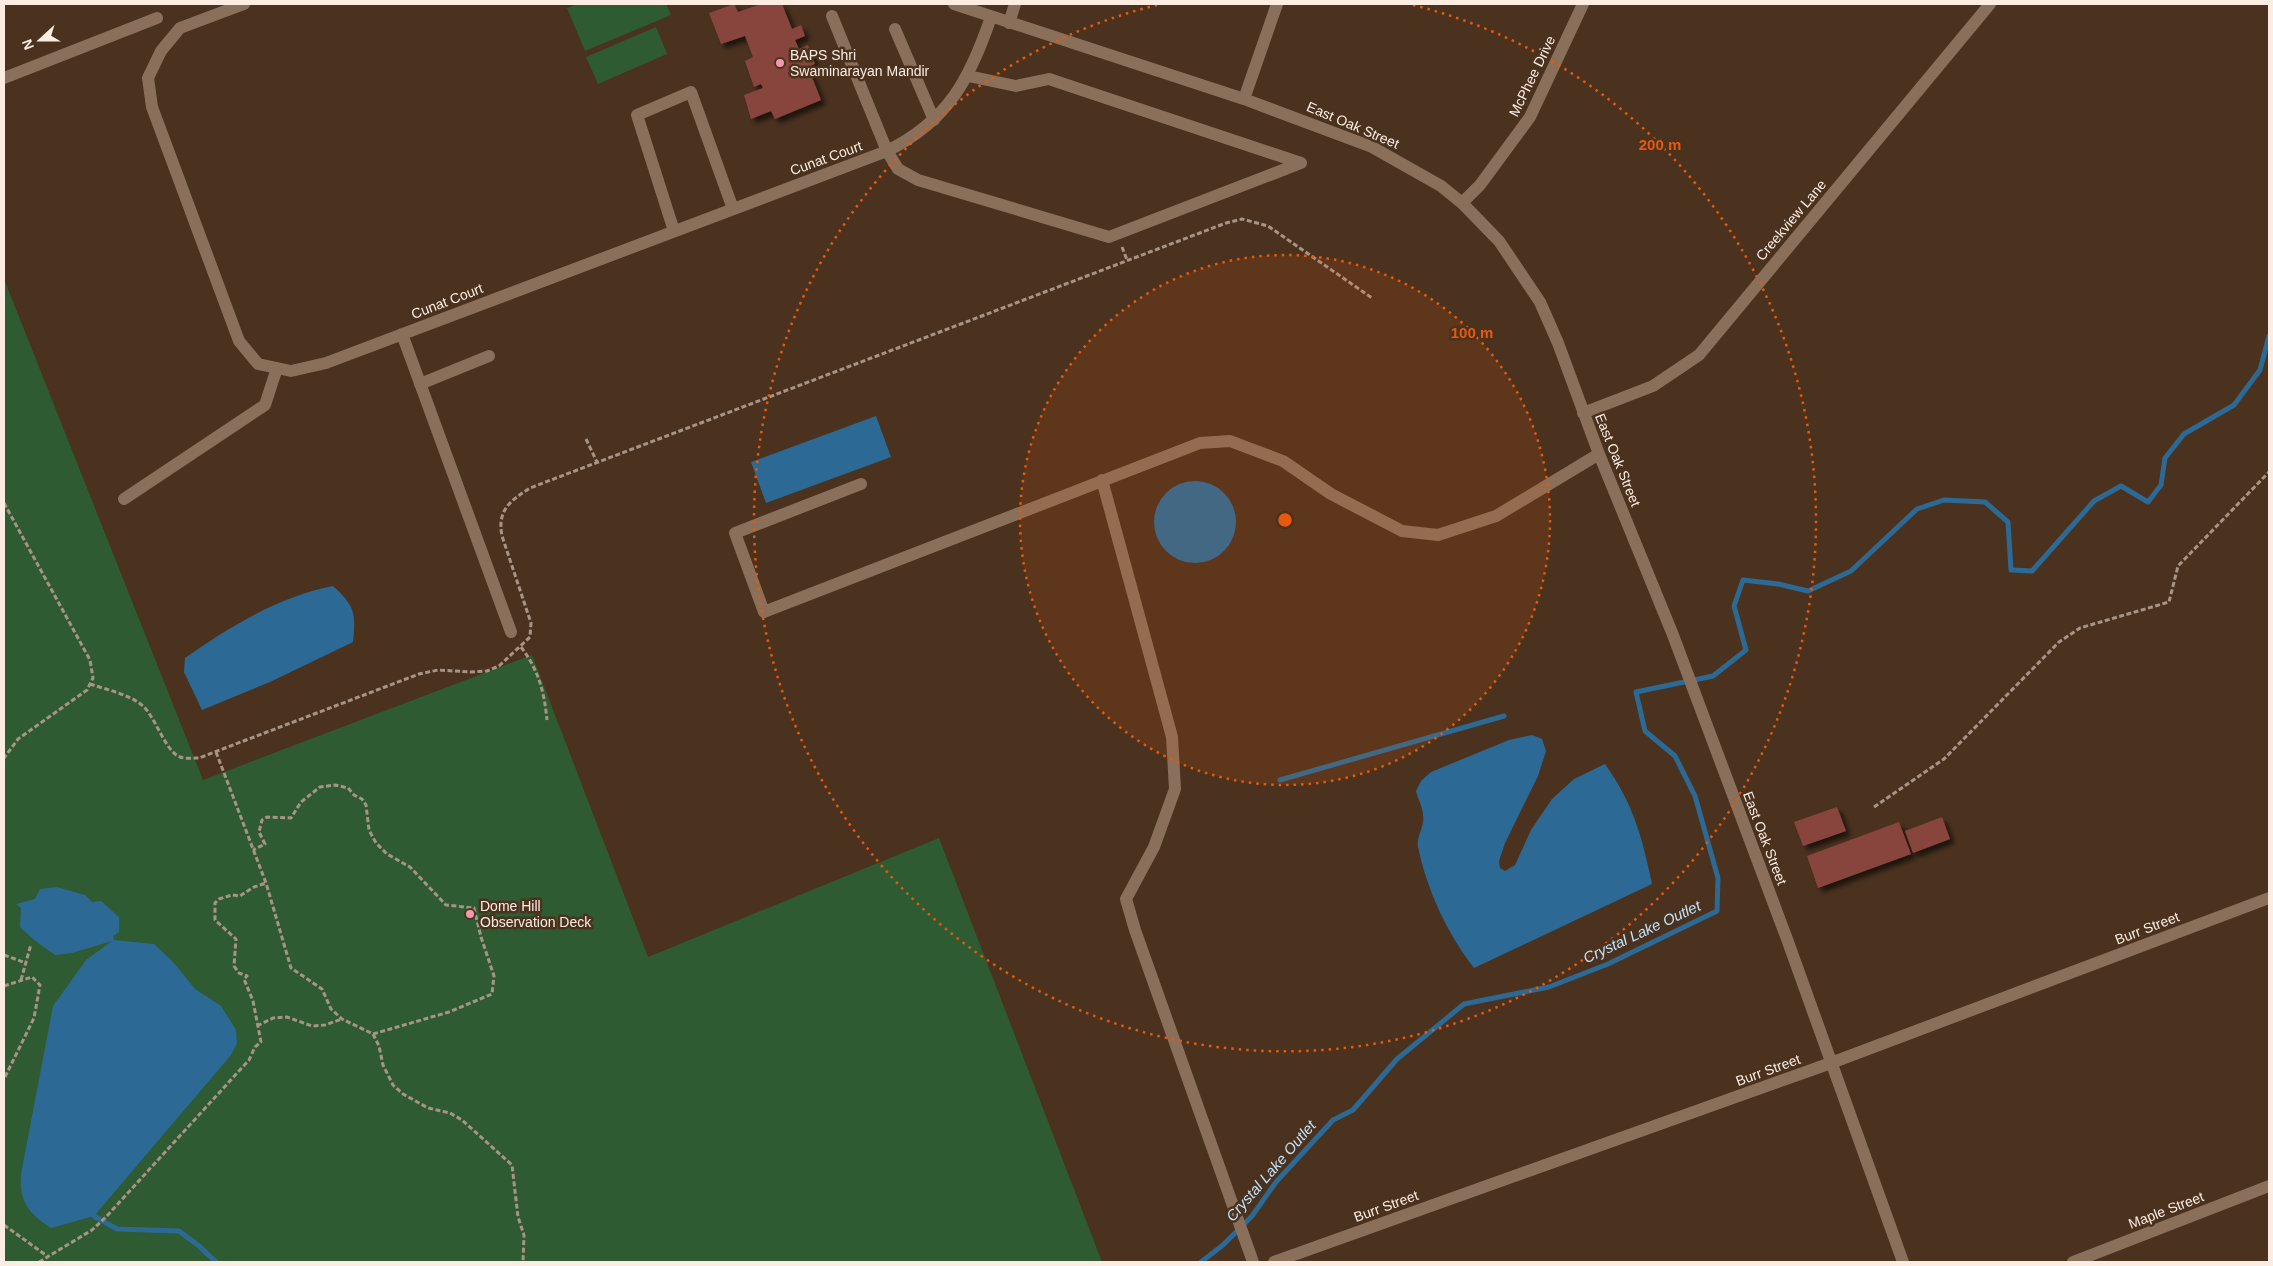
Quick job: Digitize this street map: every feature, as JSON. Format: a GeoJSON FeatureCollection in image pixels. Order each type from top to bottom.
{"type":"FeatureCollection","features":[{"type":"Feature","properties":{"kind":"street","name":"Cunat Court"},"geometry":{"type":"LineString","coordinates":[[244,4],[180,28],[161,51],[148,78],[152,107],[239,341],[258,364],[291,371],[326,363],[887,151],[914,136],[934,120],[957,94],[968,76],[980,49],[991,17]]}},
{"type":"Feature","properties":{"kind":"street","name":"East Oak Street"},"geometry":{"type":"LineString","coordinates":[[954,4],[1244,99],[1372,147],[1427,177],[1462,203],[1499,241],[1540,302],[1558,343],[1599,454],[1673,636],[1787,939],[1903,1262]]}},
{"type":"Feature","properties":{"kind":"street"},"geometry":{"type":"LineString","coordinates":[[1009,23],[1015,4]]}},
{"type":"Feature","properties":{"kind":"street"},"geometry":{"type":"LineString","coordinates":[[1244,99],[1277,4]]}},
{"type":"Feature","properties":{"kind":"street","name":"McPhee Drive"},"geometry":{"type":"LineString","coordinates":[[1462,203],[1480,185],[1530,116],[1583,4]]}},
{"type":"Feature","properties":{"kind":"street","name":"Creekview Lane"},"geometry":{"type":"LineString","coordinates":[[1583,413],[1652,386],[1699,355],[1990,4]]}},
{"type":"Feature","properties":{"kind":"street"},"geometry":{"type":"LineString","coordinates":[[832,16],[887,151],[898,169],[918,180],[1109,237],[1301,163],[1048,78],[1016,86],[968,76]]}},
{"type":"Feature","properties":{"kind":"street"},"geometry":{"type":"LineString","coordinates":[[4,78],[157,18]]}},
{"type":"Feature","properties":{"kind":"street"},"geometry":{"type":"LineString","coordinates":[[894,29],[934,120]]}},
{"type":"Feature","properties":{"kind":"street"},"geometry":{"type":"LineString","coordinates":[[674,231],[637,115],[691,92],[733,209]]}},
{"type":"Feature","properties":{"kind":"street"},"geometry":{"type":"LineString","coordinates":[[402,334],[511,632]]}},
{"type":"Feature","properties":{"kind":"street"},"geometry":{"type":"LineString","coordinates":[[420,384],[489,356]]}},
{"type":"Feature","properties":{"kind":"street"},"geometry":{"type":"LineString","coordinates":[[124,499],[265,405],[277,368]]}},
{"type":"Feature","properties":{"kind":"street"},"geometry":{"type":"LineString","coordinates":[[861,484],[735,533],[764,612],[1200,443],[1230,441],[1283,461],[1331,494],[1402,531],[1438,535],[1496,516],[1599,454]]}},
{"type":"Feature","properties":{"kind":"street"},"geometry":{"type":"LineString","coordinates":[[1102,480],[1172,737],[1174,789],[1154,846],[1126,899],[1135,930],[1253,1262]]}},
{"type":"Feature","properties":{"kind":"street","name":"Burr Street"},"geometry":{"type":"LineString","coordinates":[[1274,1262],[1831,1063],[2269,898]]}},
{"type":"Feature","properties":{"kind":"street","name":"Maple Street"},"geometry":{"type":"LineString","coordinates":[[2073,1262],[2269,1186]]}},
{"type":"Feature","properties":{"kind":"path"},"geometry":{"type":"LineString","coordinates":[[90,684],[128,698],[142,706],[152,717],[174,755],[182,758],[199,758],[419,674],[438,670],[487,671],[499,666],[530,637],[531,623],[502,536],[500,524],[504,511],[512,499],[530,488],[1242,219],[1268,226],[1372,298]]}},
{"type":"Feature","properties":{"kind":"path"},"geometry":{"type":"LineString","coordinates":[[586,439],[596,462]]}},
{"type":"Feature","properties":{"kind":"path"},"geometry":{"type":"LineString","coordinates":[[1874,807],[1944,759],[2059,642],[2080,628],[2170,602],[2178,566],[2269,472]]}},
{"type":"Feature","properties":{"kind":"path"},"geometry":{"type":"LineString","coordinates":[[4,503],[54,596],[82,643],[90,660],[93,678],[87,690],[18,739],[4,758]]}},
{"type":"Feature","properties":{"kind":"path"},"geometry":{"type":"LineString","coordinates":[[521,647],[532,661],[544,692],[547,720]]}},
{"type":"Feature","properties":{"kind":"path"},"geometry":{"type":"LineString","coordinates":[[216,751],[266,883],[291,968],[322,989],[331,1009],[342,1019],[373,1034],[379,1046],[389,1079],[398,1090],[428,1108],[450,1113],[462,1120],[512,1166],[518,1217],[524,1235],[522,1262]]}},
{"type":"Feature","properties":{"kind":"path"},"geometry":{"type":"LineString","coordinates":[[253,850],[265,844],[259,832],[262,820],[267,817],[291,818],[301,802],[320,786],[348,788],[362,799],[366,806],[369,830],[376,843],[387,854],[410,867],[446,905],[474,908],[481,938],[494,976],[492,994],[449,1012],[373,1034]]}},
{"type":"Feature","properties":{"kind":"path"},"geometry":{"type":"LineString","coordinates":[[39,1262],[92,1230],[106,1217],[249,1060],[256,1046],[261,1042],[253,1000],[244,979],[247,976],[239,973],[234,966],[236,939],[215,920],[215,903],[219,899],[232,895],[240,896],[254,887],[266,883]]}},
{"type":"Feature","properties":{"kind":"path"},"geometry":{"type":"LineString","coordinates":[[21,980],[32,944]]}},
{"type":"Feature","properties":{"kind":"path"},"geometry":{"type":"LineString","coordinates":[[4,955],[26,964]]}},
{"type":"Feature","properties":{"kind":"path"},"geometry":{"type":"LineString","coordinates":[[4,986],[32,977],[40,986],[34,1018],[4,1079]]}},
{"type":"Feature","properties":{"kind":"path"},"geometry":{"type":"LineString","coordinates":[[257,1026],[273,1018],[288,1017],[312,1026],[325,1025],[342,1019]]}},
{"type":"Feature","properties":{"kind":"path"},"geometry":{"type":"LineString","coordinates":[[4,1225],[47,1256]]}},
{"type":"Feature","properties":{"kind":"green space"},"geometry":{"type":"Polygon","coordinates":[[[578,4],[666,4],[671,15],[585,51],[567,8],[578,4]]]}},
{"type":"Feature","properties":{"kind":"green space"},"geometry":{"type":"Polygon","coordinates":[[[656,27],[667,54],[598,84],[586,57],[656,27]]]}},
{"type":"Feature","properties":{"kind":"green space"},"geometry":{"type":"Polygon","coordinates":[[[4,279],[203,780],[532,655],[648,957],[939,838],[1102,1262],[4,1262],[4,279]]]}},
{"type":"Feature","properties":{"kind":"water"},"geometry":{"type":"Polygon","coordinates":[[[876,416],[891,457],[766,503],[751,462],[876,416]]]}},
{"type":"Feature","properties":{"kind":"water"},"geometry":{"type":"Polygon","coordinates":[[[1195,481],[1211,484],[1224,493],[1233,506],[1236,522],[1233,538],[1224,551],[1211,560],[1195,563],[1179,560],[1166,551],[1157,538],[1154,522],[1157,506],[1166,493],[1179,484],[1195,481]]]}},
{"type":"Feature","properties":{"kind":"water"},"geometry":{"type":"Polygon","coordinates":[[[333,586],[350,605],[354,617],[353,642],[270,682],[202,710],[184,672],[185,658],[237,624],[274,605],[333,586]]]}},
{"type":"Feature","properties":{"kind":"water"},"geometry":{"type":"Polygon","coordinates":[[[1532,735],[1542,739],[1546,751],[1538,776],[1505,843],[1499,861],[1500,868],[1505,871],[1515,865],[1531,830],[1552,799],[1574,779],[1605,764],[1623,793],[1636,822],[1652,884],[1474,968],[1464,955],[1439,911],[1427,879],[1418,847],[1423,820],[1416,791],[1421,781],[1431,772],[1509,740],[1532,735]]]}},
{"type":"Feature","properties":{"kind":"water"},"geometry":{"type":"Polygon","coordinates":[[[57,887],[85,895],[92,902],[101,901],[119,917],[119,932],[113,936],[114,940],[154,944],[174,963],[195,989],[221,1006],[236,1030],[237,1043],[231,1055],[94,1216],[51,1228],[36,1217],[27,1206],[22,1192],[21,1174],[53,1006],[86,960],[112,941],[72,953],[55,955],[20,927],[21,908],[16,904],[35,899],[40,889],[57,887]]]}},
{"type":"Feature","properties":{"kind":"building","name":"BAPS Shri Swaminarayan Mandir"},"geometry":{"type":"Polygon","coordinates":[[[734,4],[738,12],[761,4],[782,4],[792,29],[801,25],[805,36],[795,40],[799,49],[808,45],[815,64],[808,67],[821,100],[775,119],[771,111],[751,119],[744,95],[763,88],[761,84],[754,87],[745,61],[753,57],[745,36],[721,44],[709,13],[734,4]]]}},
{"type":"Feature","properties":{"kind":"building"},"geometry":{"type":"Polygon","coordinates":[[[1837,807],[1846,831],[1803,846],[1794,822],[1837,807]]]}},
{"type":"Feature","properties":{"kind":"building"},"geometry":{"type":"Polygon","coordinates":[[[1942,817],[1950,839],[1913,853],[1905,831],[1942,817]]]}},
{"type":"Feature","properties":{"kind":"building"},"geometry":{"type":"Polygon","coordinates":[[[1899,822],[1911,854],[1818,888],[1807,856],[1899,822]]]}},
{"type":"Feature","properties":{"kind":"waterway","name":"Crystal Lake Outlet"},"geometry":{"type":"LineString","coordinates":[[1201,1262],[1223,1245],[1252,1216],[1276,1182],[1333,1120],[1353,1110],[1397,1059],[1464,1004],[1549,987],[1608,964],[1717,911],[1718,878],[1695,796],[1675,756],[1645,731],[1636,692],[1713,676],[1746,650],[1734,606],[1743,580],[1778,584],[1808,591],[1851,571],[1917,509],[1944,500],[1985,502],[2008,522],[2011,570],[2032,571],[2094,501],[2121,486],[2148,502],[2161,485],[2165,458],[2184,434],[2234,405],[2260,370],[2269,336]]}},
{"type":"Feature","properties":{"kind":"waterway"},"geometry":{"type":"LineString","coordinates":[[1280,780],[1504,716]]}},
{"type":"Feature","properties":{"kind":"waterway"},"geometry":{"type":"LineString","coordinates":[[94,1216],[117,1229],[179,1231],[216,1262]]}},
{"type":"Feature","properties":{"kind":"place","name":"BAPS Shri Swaminarayan Mandir"},"geometry":{"type":"Point","coordinates":[780,63]}},
{"type":"Feature","properties":{"kind":"place","name":"Dome Hill Observation Deck"},"geometry":{"type":"Point","coordinates":[470,914]}}]}
